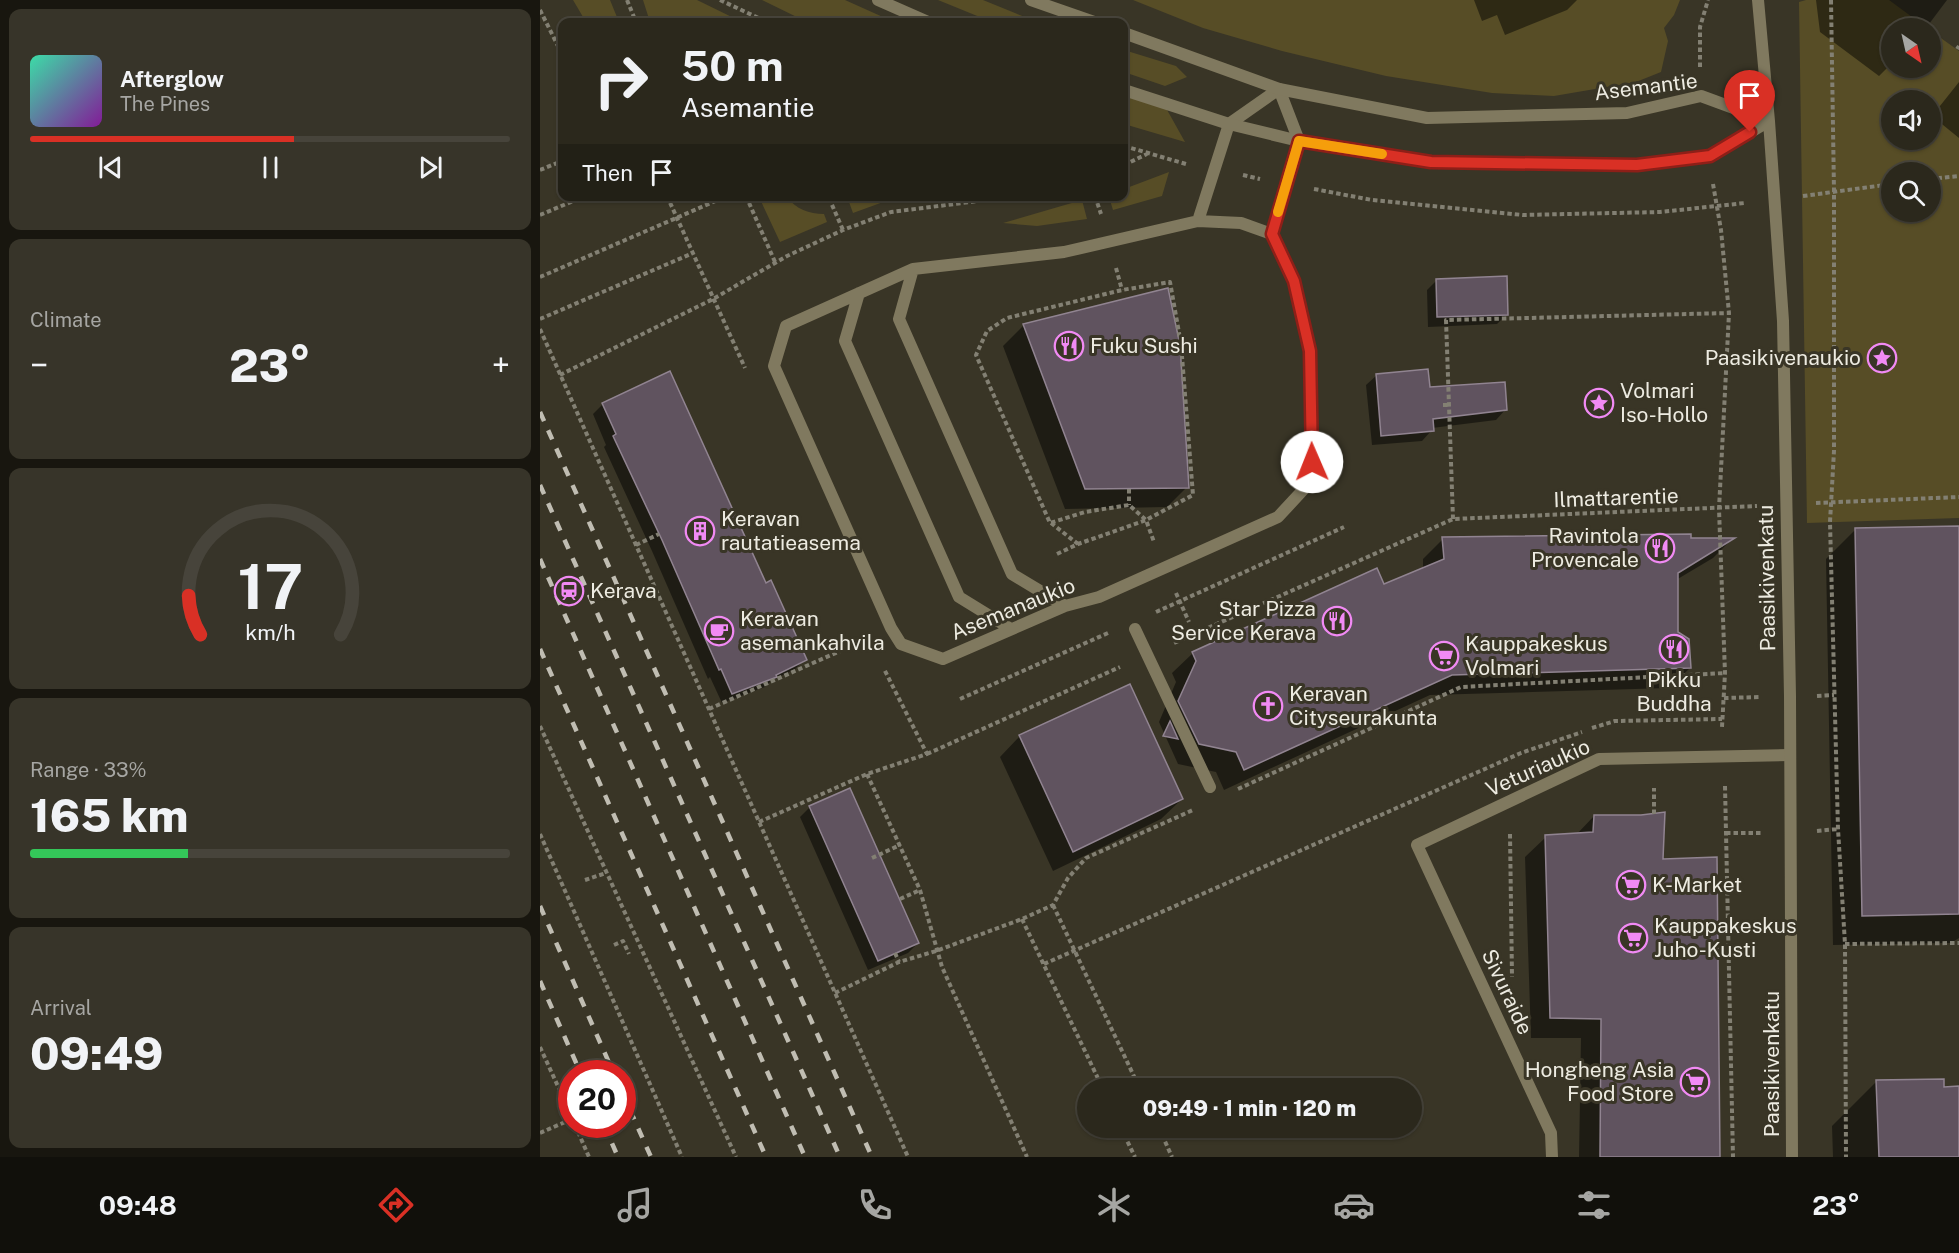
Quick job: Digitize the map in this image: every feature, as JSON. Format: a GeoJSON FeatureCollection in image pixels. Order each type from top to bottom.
{"type":"FeatureCollection","features":[{"type":"Feature","properties":{"kind":"street"},"geometry":{"type":"LineString","coordinates":[[879,0],[919,18]]}},
{"type":"Feature","properties":{"kind":"street"},"geometry":{"type":"LineString","coordinates":[[1031,0],[1083,18]]}},
{"type":"Feature","properties":{"kind":"street","name":"Paasikivenkatu"},"geometry":{"type":"LineString","coordinates":[[1758,0],[1783,321],[1792,1157]]}},
{"type":"Feature","properties":{"kind":"street","name":"Asemantie"},"geometry":{"type":"LineString","coordinates":[[1128,34],[1279,89],[1427,118],[1627,113],[1701,96],[1769,121]]}},
{"type":"Feature","properties":{"kind":"street"},"geometry":{"type":"LineString","coordinates":[[1198,221],[1229,124],[1279,89],[1299,141],[1272,234]]}},
{"type":"Feature","properties":{"kind":"street"},"geometry":{"type":"LineString","coordinates":[[1128,91],[1229,124],[1299,141],[1431,162],[1637,165],[1710,156],[1769,121]]}},
{"type":"Feature","properties":{"kind":"street","name":"Asemanaukio"},"geometry":{"type":"LineString","coordinates":[[1198,221],[1241,224],[1272,234],[1294,281],[1310,351],[1312,462],[1303,490],[1278,518],[1099,597],[1065,606],[943,659],[901,644],[891,628],[774,366],[786,326],[913,270],[1064,252],[1198,221]]}},
{"type":"Feature","properties":{"kind":"street"},"geometry":{"type":"LineString","coordinates":[[913,270],[899,319],[1012,574],[1065,606]]}},
{"type":"Feature","properties":{"kind":"street"},"geometry":{"type":"LineString","coordinates":[[859,293],[845,341],[959,597],[1011,629]]}},
{"type":"Feature","properties":{"kind":"street"},"geometry":{"type":"LineString","coordinates":[[1135,629],[1210,787]]}},
{"type":"Feature","properties":{"kind":"street","name":"Veturiaukio"},"geometry":{"type":"LineString","coordinates":[[1417,844],[1599,759],[1789,755]]}},
{"type":"Feature","properties":{"kind":"street","name":"Sivuraide"},"geometry":{"type":"LineString","coordinates":[[1417,844],[1551,1133],[1552,1157]]}},
{"type":"Feature","properties":{"kind":"path"},"geometry":{"type":"LineString","coordinates":[[627,0],[634,18]]}},
{"type":"Feature","properties":{"kind":"path"},"geometry":{"type":"LineString","coordinates":[[720,0],[758,18]]}},
{"type":"Feature","properties":{"kind":"path"},"geometry":{"type":"LineString","coordinates":[[1700,40],[1700,27],[1708,0]]}},
{"type":"Feature","properties":{"kind":"path"},"geometry":{"type":"LineString","coordinates":[[1832,0],[1834,452],[1830,522],[1838,829],[1845,944],[1846,1157]]}},
{"type":"Feature","properties":{"kind":"path"},"geometry":{"type":"LineString","coordinates":[[540,10],[558,46]]}},
{"type":"Feature","properties":{"kind":"path"},"geometry":{"type":"LineString","coordinates":[[540,27],[547,23]]}},
{"type":"Feature","properties":{"kind":"path"},"geometry":{"type":"LineString","coordinates":[[1128,147],[1170,161],[1372,200],[1523,215],[1660,212],[1716,205]]}},
{"type":"Feature","properties":{"kind":"path"},"geometry":{"type":"LineString","coordinates":[[1128,163],[1147,154]]}},
{"type":"Feature","properties":{"kind":"path"},"geometry":{"type":"LineString","coordinates":[[540,170],[558,163]]}},
{"type":"Feature","properties":{"kind":"path"},"geometry":{"type":"LineString","coordinates":[[1941,178],[1959,176]]}},
{"type":"Feature","properties":{"kind":"path"},"geometry":{"type":"LineString","coordinates":[[1712,179],[1721,230],[1729,313],[1719,509],[1725,673],[1722,719],[1733,1157]]}},
{"type":"Feature","properties":{"kind":"path"},"geometry":{"type":"LineString","coordinates":[[540,214],[572,201]]}},
{"type":"Feature","properties":{"kind":"path"},"geometry":{"type":"LineString","coordinates":[[669,201],[713,299]]}},
{"type":"Feature","properties":{"kind":"path"},"geometry":{"type":"LineString","coordinates":[[540,277],[716,201]]}},
{"type":"Feature","properties":{"kind":"path"},"geometry":{"type":"LineString","coordinates":[[748,201],[775,262]]}},
{"type":"Feature","properties":{"kind":"path"},"geometry":{"type":"LineString","coordinates":[[832,201],[843,230]]}},
{"type":"Feature","properties":{"kind":"path"},"geometry":{"type":"LineString","coordinates":[[560,375],[713,299],[775,262],[843,230],[891,212],[978,201]]}},
{"type":"Feature","properties":{"kind":"path"},"geometry":{"type":"LineString","coordinates":[[1097,201],[1101,214]]}},
{"type":"Feature","properties":{"kind":"path"},"geometry":{"type":"LineString","coordinates":[[540,319],[693,253]]}},
{"type":"Feature","properties":{"kind":"path"},"geometry":{"type":"LineString","coordinates":[[1116,268],[1122,290]]}},
{"type":"Feature","properties":{"kind":"path"},"geometry":{"type":"LineString","coordinates":[[1057,554],[1078,544],[1146,520],[1193,495],[1181,344],[1170,282],[1122,290],[1007,318],[987,331],[976,355],[1050,523],[1078,544]]}},
{"type":"Feature","properties":{"kind":"path"},"geometry":{"type":"LineString","coordinates":[[759,822],[867,774],[927,754],[1453,519],[1446,320],[1729,313]]}},
{"type":"Feature","properties":{"kind":"path"},"geometry":{"type":"LineString","coordinates":[[540,329],[908,1157]]}},
{"type":"Feature","properties":{"kind":"path"},"geometry":{"type":"LineString","coordinates":[[1443,405],[1450,405]]}},
{"type":"Feature","properties":{"kind":"path"},"geometry":{"type":"LineString","coordinates":[[1129,489],[1129,505],[1146,520]]}},
{"type":"Feature","properties":{"kind":"path"},"geometry":{"type":"LineString","coordinates":[[1832,503],[1959,497]]}},
{"type":"Feature","properties":{"kind":"path"},"geometry":{"type":"LineString","coordinates":[[1050,523],[1085,512],[1129,505]]}},
{"type":"Feature","properties":{"kind":"path","name":"Ilmattarentie"},"geometry":{"type":"LineString","coordinates":[[1453,519],[1719,509]]}},
{"type":"Feature","properties":{"kind":"path"},"geometry":{"type":"LineString","coordinates":[[636,545],[659,534]]}},
{"type":"Feature","properties":{"kind":"path"},"geometry":{"type":"LineString","coordinates":[[709,709],[798,666],[868,638]]}},
{"type":"Feature","properties":{"kind":"path"},"geometry":{"type":"LineString","coordinates":[[879,659],[927,754]]}},
{"type":"Feature","properties":{"kind":"path"},"geometry":{"type":"LineString","coordinates":[[1237,789],[1461,687],[1725,673]]}},
{"type":"Feature","properties":{"kind":"path"},"geometry":{"type":"LineString","coordinates":[[1044,964],[1521,753],[1615,721],[1722,719]]}},
{"type":"Feature","properties":{"kind":"path"},"geometry":{"type":"LineString","coordinates":[[540,726],[736,1157]]}},
{"type":"Feature","properties":{"kind":"path"},"geometry":{"type":"LineString","coordinates":[[867,774],[920,890],[936,951],[1027,1157]]}},
{"type":"Feature","properties":{"kind":"path"},"geometry":{"type":"LineString","coordinates":[[1643,788],[1654,788],[1654,814]]}},
{"type":"Feature","properties":{"kind":"path"},"geometry":{"type":"LineString","coordinates":[[824,793],[826,798]]}},
{"type":"Feature","properties":{"kind":"path"},"geometry":{"type":"LineString","coordinates":[[835,993],[899,962],[936,951],[1053,905],[1068,878],[1086,858],[1194,809]]}},
{"type":"Feature","properties":{"kind":"path"},"geometry":{"type":"LineString","coordinates":[[1510,828],[1512,977],[1516,987]]}},
{"type":"Feature","properties":{"kind":"path"},"geometry":{"type":"LineString","coordinates":[[540,834],[682,1157]]}},
{"type":"Feature","properties":{"kind":"path"},"geometry":{"type":"LineString","coordinates":[[872,858],[900,845]]}},
{"type":"Feature","properties":{"kind":"path"},"geometry":{"type":"LineString","coordinates":[[585,880],[606,872]]}},
{"type":"Feature","properties":{"kind":"path"},"geometry":{"type":"LineString","coordinates":[[606,872],[621,907]]}},
{"type":"Feature","properties":{"kind":"path"},"geometry":{"type":"LineString","coordinates":[[900,899],[920,890]]}},
{"type":"Feature","properties":{"kind":"path"},"geometry":{"type":"LineString","coordinates":[[1053,905],[1135,1078]]}},
{"type":"Feature","properties":{"kind":"path"},"geometry":{"type":"LineString","coordinates":[[1022,919],[1098,1078]]}},
{"type":"Feature","properties":{"kind":"path"},"geometry":{"type":"LineString","coordinates":[[614,945],[623,941],[629,954]]}},
{"type":"Feature","properties":{"kind":"path"},"geometry":{"type":"LineString","coordinates":[[1845,944],[1959,943]]}},
{"type":"Feature","properties":{"kind":"path"},"geometry":{"type":"LineString","coordinates":[[895,953],[899,962]]}},
{"type":"Feature","properties":{"kind":"path"},"geometry":{"type":"LineString","coordinates":[[540,1047],[558,1087]]}},
{"type":"Feature","properties":{"kind":"path"},"geometry":{"type":"LineString","coordinates":[[540,1133],[558,1125]]}},
{"type":"Feature","properties":{"kind":"path"},"geometry":{"type":"LineString","coordinates":[[581,1138],[589,1157]]}},
{"type":"Feature","properties":{"kind":"path"},"geometry":{"type":"LineString","coordinates":[[1126,1138],[1135,1157]]}},
{"type":"Feature","properties":{"kind":"path"},"geometry":{"type":"LineString","coordinates":[[1163,1138],[1172,1157]]}},
{"type":"Feature","properties":{"kind":"shaded area"},"geometry":{"type":"Polygon","coordinates":[[[573,0],[610,0],[617,18],[584,18],[573,0]]]}},
{"type":"Feature","properties":{"kind":"shaded area"},"geometry":{"type":"Polygon","coordinates":[[[643,0],[697,0],[734,18],[649,18],[643,0]]]}},
{"type":"Feature","properties":{"kind":"shaded area"},"geometry":{"type":"Polygon","coordinates":[[[762,0],[845,0],[885,18],[799,18],[762,0]]]}},
{"type":"Feature","properties":{"kind":"shaded area"},"geometry":{"type":"Polygon","coordinates":[[[938,0],[983,0],[1027,18],[982,18],[938,0]]]}},
{"type":"Feature","properties":{"kind":"shaded area"},"geometry":{"type":"Polygon","coordinates":[[[1133,0],[1680,0],[1674,15],[1664,28],[1668,41],[1661,72],[1636,82],[1554,96],[1492,93],[1386,76],[1282,51],[1203,28],[1133,0]]]}},
{"type":"Feature","properties":{"kind":"shaded area","name":"Paasikivenaukio"},"geometry":{"type":"Polygon","coordinates":[[[1806,0],[1889,0],[1913,18],[1881,18],[1881,78],[1941,78],[1941,38],[1959,51],[1959,518],[1807,523],[1799,2],[1806,0]]]}},
{"type":"Feature","properties":{"kind":"shaded area"},"geometry":{"type":"Polygon","coordinates":[[[1128,51],[1176,66],[1187,77],[1165,86],[1128,73],[1128,51]]]}},
{"type":"Feature","properties":{"kind":"shaded area"},"geometry":{"type":"Polygon","coordinates":[[[1128,97],[1166,108],[1185,142],[1128,125],[1128,97]]]}},
{"type":"Feature","properties":{"kind":"shaded area"},"geometry":{"type":"Polygon","coordinates":[[[1169,172],[1162,196],[1113,210],[1110,201],[1128,201],[1128,187],[1169,172]]]}},
{"type":"Feature","properties":{"kind":"shaded area"},"geometry":{"type":"Polygon","coordinates":[[[761,201],[790,201],[803,210],[824,214],[827,222],[780,242],[761,201]]]}},
{"type":"Feature","properties":{"kind":"shaded area"},"geometry":{"type":"Polygon","coordinates":[[[850,201],[886,201],[853,213],[850,201]]]}},
{"type":"Feature","properties":{"kind":"shaded area"},"geometry":{"type":"Polygon","coordinates":[[[1079,201],[1082,201],[1087,219],[1037,226],[1003,223],[1079,201]]]}},
{"type":"Feature","properties":{"kind":"building"},"geometry":{"type":"Polygon","coordinates":[[[1507,276],[1508,315],[1437,317],[1436,279],[1507,276]]]}},
{"type":"Feature","properties":{"kind":"building"},"geometry":{"type":"Polygon","coordinates":[[[1168,288],[1180,345],[1189,488],[1085,489],[1023,324],[1168,288]]]}},
{"type":"Feature","properties":{"kind":"building"},"geometry":{"type":"Polygon","coordinates":[[[1428,369],[1430,387],[1505,382],[1507,410],[1433,419],[1434,431],[1381,436],[1376,374],[1428,369]]]}},
{"type":"Feature","properties":{"kind":"building","name":"Keravan rautatieasema"},"geometry":{"type":"Polygon","coordinates":[[[670,371],[766,583],[771,580],[807,660],[776,675],[777,677],[732,694],[613,436],[616,434],[602,403],[670,371]]]}},
{"type":"Feature","properties":{"kind":"building"},"geometry":{"type":"Polygon","coordinates":[[[1959,526],[1959,914],[1862,916],[1855,528],[1959,526]]]}},
{"type":"Feature","properties":{"kind":"building","name":"Kauppakeskus Volmari"},"geometry":{"type":"Polygon","coordinates":[[[1691,534],[1691,538],[1735,538],[1678,573],[1678,632],[1689,639],[1691,668],[1452,675],[1244,770],[1236,752],[1199,744],[1178,701],[1196,661],[1192,652],[1377,568],[1384,584],[1444,559],[1442,537],[1691,534]]]}},
{"type":"Feature","properties":{"kind":"building"},"geometry":{"type":"Polygon","coordinates":[[[1130,684],[1183,799],[1073,852],[1019,735],[1130,684]]]}},
{"type":"Feature","properties":{"kind":"building"},"geometry":{"type":"Polygon","coordinates":[[[1170,721],[1178,739],[1163,736],[1170,721]]]}},
{"type":"Feature","properties":{"kind":"building"},"geometry":{"type":"Polygon","coordinates":[[[850,788],[919,943],[878,961],[809,806],[850,788]]]}},
{"type":"Feature","properties":{"kind":"building","name":"Kauppakeskus Juho-Kusti"},"geometry":{"type":"Polygon","coordinates":[[[1665,812],[1663,859],[1717,857],[1720,1157],[1600,1157],[1601,1019],[1550,1018],[1545,835],[1593,832],[1594,815],[1641,815],[1665,812]]]}},
{"type":"Feature","properties":{"kind":"building"},"geometry":{"type":"Polygon","coordinates":[[[1944,1079],[1944,1087],[1959,1086],[1959,1157],[1879,1157],[1876,1080],[1944,1079]]]}},
{"type":"Feature","properties":{"kind":"railway"},"geometry":{"type":"LineString","coordinates":[[540,412],[872,1157]]}},
{"type":"Feature","properties":{"kind":"railway"},"geometry":{"type":"LineString","coordinates":[[540,485],[840,1157]]}},
{"type":"Feature","properties":{"kind":"railway"},"geometry":{"type":"LineString","coordinates":[[540,559],[805,1157]]}},
{"type":"Feature","properties":{"kind":"railway"},"geometry":{"type":"LineString","coordinates":[[540,649],[766,1157]]}},
{"type":"Feature","properties":{"kind":"railway"},"geometry":{"type":"LineString","coordinates":[[540,906],[608,1060]]}},
{"type":"Feature","properties":{"kind":"railway"},"geometry":{"type":"LineString","coordinates":[[540,981],[575,1060]]}},
{"type":"Feature","properties":{"kind":"railway"},"geometry":{"type":"LineString","coordinates":[[636,1123],[651,1157]]}},
{"type":"Feature","properties":{"kind":"railway"},"geometry":{"type":"LineString","coordinates":[[610,1138],[618,1157]]}},
{"type":"Feature","properties":{"kind":"slow traffic"},"geometry":{"type":"LineString","coordinates":[[1278,212],[1299,141],[1382,154]]}},
{"type":"Feature","properties":{"kind":"place","name":"Fuku Sushi"},"geometry":{"type":"Point","coordinates":[1069,346]}},
{"type":"Feature","properties":{"kind":"place","name":"Paasikivenaukio"},"geometry":{"type":"Point","coordinates":[1882,358]}},
{"type":"Feature","properties":{"kind":"place","name":"Volmari Iso-Hollo"},"geometry":{"type":"Point","coordinates":[1599,403]}},
{"type":"Feature","properties":{"kind":"place","name":"Keravan rautatieasema"},"geometry":{"type":"Point","coordinates":[700,531]}},
{"type":"Feature","properties":{"kind":"place","name":"Ravintola Provencale"},"geometry":{"type":"Point","coordinates":[1660,548]}},
{"type":"Feature","properties":{"kind":"place","name":"Kerava"},"geometry":{"type":"Point","coordinates":[569,591]}},
{"type":"Feature","properties":{"kind":"place","name":"Star Pizza Service Kerava"},"geometry":{"type":"Point","coordinates":[1337,621]}},
{"type":"Feature","properties":{"kind":"place","name":"Keravan asemankahvila"},"geometry":{"type":"Point","coordinates":[719,631]}},
{"type":"Feature","properties":{"kind":"place","name":"Pikku Buddha"},"geometry":{"type":"Point","coordinates":[1674,649]}},
{"type":"Feature","properties":{"kind":"place","name":"Kauppakeskus Volmari"},"geometry":{"type":"Point","coordinates":[1444,656]}},
{"type":"Feature","properties":{"kind":"place","name":"Keravan Cityseurakunta"},"geometry":{"type":"Point","coordinates":[1268,706]}},
{"type":"Feature","properties":{"kind":"place","name":"K-Market"},"geometry":{"type":"Point","coordinates":[1631,885]}},
{"type":"Feature","properties":{"kind":"place","name":"Kauppakeskus Juho-Kusti"},"geometry":{"type":"Point","coordinates":[1633,938]}},
{"type":"Feature","properties":{"kind":"place","name":"Hongheng Asia Food Store"},"geometry":{"type":"Point","coordinates":[1695,1082]}},
{"type":"Feature","properties":{"kind":"route"},"geometry":{"type":"LineString","coordinates":[[1312,462],[1310,351],[1294,281],[1272,234],[1299,141],[1431,162],[1637,165],[1710,156],[1750,132]]}}]}
